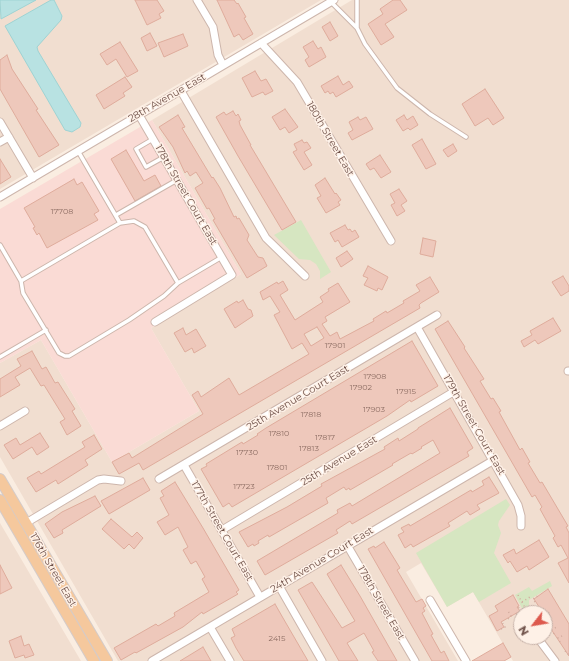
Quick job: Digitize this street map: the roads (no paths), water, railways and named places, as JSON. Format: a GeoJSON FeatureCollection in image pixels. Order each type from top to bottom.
{"type":"FeatureCollection","features":[{"type":"Feature","properties":{"kind":"main road","name":"176th Street East"},"geometry":{"type":"LineString","coordinates":[[0,479],[107,661]]}},
{"type":"Feature","properties":{"kind":"main road"},"geometry":{"type":"LineString","coordinates":[[0,488],[26,534],[32,535]]}},
{"type":"Feature","properties":{"kind":"main road","name":"176th Street East"},"geometry":{"type":"LineString","coordinates":[[0,500],[94,661]]}},
{"type":"Feature","properties":{"kind":"street"},"geometry":{"type":"LineString","coordinates":[[197,0],[212,27],[218,55],[223,65]]}},
{"type":"Feature","properties":{"kind":"street","name":"28th Avenue East"},"geometry":{"type":"LineString","coordinates":[[0,198],[139,114],[181,91],[333,1]]}},
{"type":"Feature","properties":{"kind":"street","name":"180th Street East"},"geometry":{"type":"LineString","coordinates":[[261,43],[297,82],[391,241]]}},
{"type":"Feature","properties":{"kind":"street"},"geometry":{"type":"LineString","coordinates":[[181,91],[266,238],[305,276]]}},
{"type":"Feature","properties":{"kind":"street","name":"178th Street Court East"},"geometry":{"type":"LineString","coordinates":[[139,114],[232,275],[155,322]]}},
{"type":"Feature","properties":{"kind":"street"},"geometry":{"type":"LineString","coordinates":[[0,122],[33,178]]}},
{"type":"Feature","properties":{"kind":"street"},"geometry":{"type":"LineString","coordinates":[[0,142],[8,137]]}},
{"type":"Feature","properties":{"kind":"street","name":"25th Avenue Court East"},"geometry":{"type":"LineString","coordinates":[[159,479],[437,315]]}},
{"type":"Feature","properties":{"kind":"street","name":"179th Street Court East"},"geometry":{"type":"LineString","coordinates":[[417,327],[455,391],[518,505],[522,516],[521,526]]}},
{"type":"Feature","properties":{"kind":"street","name":"25th Avenue East"},"geometry":{"type":"LineString","coordinates":[[222,530],[455,391]]}},
{"type":"Feature","properties":{"kind":"street"},"geometry":{"type":"LineString","coordinates":[[0,426],[25,411]]}},
{"type":"Feature","properties":{"kind":"street","name":"24th Avenue Court East"},"geometry":{"type":"LineString","coordinates":[[152,661],[347,545],[494,460]]}},
{"type":"Feature","properties":{"kind":"street","name":"177th Street Court East"},"geometry":{"type":"LineString","coordinates":[[184,465],[260,597]]}},
{"type":"Feature","properties":{"kind":"street"},"geometry":{"type":"LineString","coordinates":[[26,523],[98,480],[104,479],[121,481]]}},
{"type":"Feature","properties":{"kind":"street","name":"178th Street East"},"geometry":{"type":"LineString","coordinates":[[347,545],[415,661]]}},
{"type":"Feature","properties":{"kind":"street"},"geometry":{"type":"LineString","coordinates":[[278,586],[322,661]]}},
{"type":"Feature","properties":{"kind":"street"},"geometry":{"type":"LineString","coordinates":[[430,600],[466,661]]}},
{"type":"Feature","properties":{"kind":"street"},"geometry":{"type":"LineString","coordinates":[[210,627],[230,661]]}},
{"type":"Feature","properties":{"kind":"street"},"geometry":{"type":"LineString","coordinates":[[544,645],[555,661]]}},
{"type":"Feature","properties":{"kind":"lane"},"geometry":{"type":"LineString","coordinates":[[357,28],[358,0]]}},
{"type":"Feature","properties":{"kind":"lane"},"geometry":{"type":"LineString","coordinates":[[333,1],[357,28],[365,44],[397,88],[430,114],[466,137]]}},
{"type":"Feature","properties":{"kind":"lane"},"geometry":{"type":"LineString","coordinates":[[153,139],[136,149],[146,167],[164,157]]}},
{"type":"Feature","properties":{"kind":"lane"},"geometry":{"type":"LineString","coordinates":[[78,151],[120,223]]}},
{"type":"Feature","properties":{"kind":"lane"},"geometry":{"type":"LineString","coordinates":[[116,215],[177,180]]}},
{"type":"Feature","properties":{"kind":"lane"},"geometry":{"type":"LineString","coordinates":[[21,281],[120,223],[134,220],[145,227],[178,283]]}},
{"type":"Feature","properties":{"kind":"lane"},"geometry":{"type":"LineString","coordinates":[[0,245],[21,281],[23,292],[60,353],[69,356],[164,296],[178,283],[222,257]]}},
{"type":"Feature","properties":{"kind":"lane"},"geometry":{"type":"LineString","coordinates":[[0,254],[4,252]]}},
{"type":"Feature","properties":{"kind":"lane"},"geometry":{"type":"LineString","coordinates":[[0,357],[46,330]]}},
{"type":"Feature","properties":{"kind":"water"},"geometry":{"type":"Polygon","coordinates":[[[0,0],[36,0],[1,19],[0,0]]]}},
{"type":"Feature","properties":{"kind":"water"},"geometry":{"type":"Polygon","coordinates":[[[51,0],[54,0],[62,16],[61,20],[37,47],[81,123],[80,127],[72,132],[65,130],[5,26],[51,0]]]}}]}
